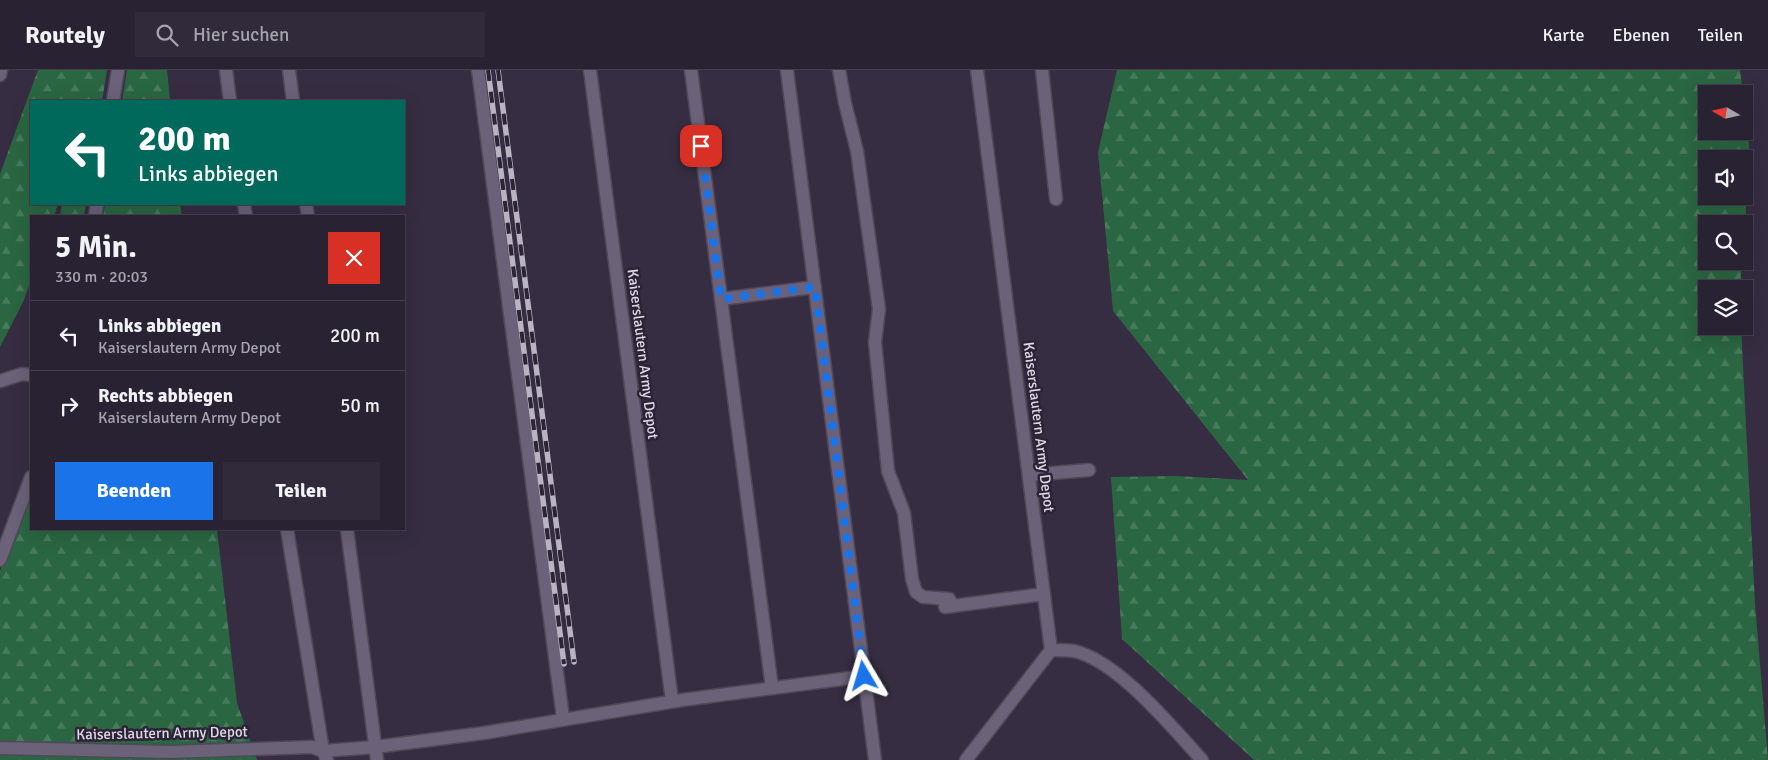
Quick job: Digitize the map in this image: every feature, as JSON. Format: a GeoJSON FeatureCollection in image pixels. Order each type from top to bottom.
{"type":"FeatureCollection","features":[{"type":"Feature","properties":{"kind":"lane"},"geometry":{"type":"LineString","coordinates":[[0,75],[1,70]]}},
{"type":"Feature","properties":{"kind":"lane"},"geometry":{"type":"LineString","coordinates":[[113,100],[118,70]]}},
{"type":"Feature","properties":{"kind":"lane"},"geometry":{"type":"LineString","coordinates":[[226,70],[230,100]]}},
{"type":"Feature","properties":{"kind":"lane"},"geometry":{"type":"LineString","coordinates":[[289,70],[293,100]]}},
{"type":"Feature","properties":{"kind":"lane"},"geometry":{"type":"LineString","coordinates":[[478,70],[563,718]]}},
{"type":"Feature","properties":{"kind":"lane","name":"Kaiserslautern Army Depot"},"geometry":{"type":"LineString","coordinates":[[590,70],[672,701]]}},
{"type":"Feature","properties":{"kind":"lane"},"geometry":{"type":"LineString","coordinates":[[691,70],[772,688]]}},
{"type":"Feature","properties":{"kind":"lane"},"geometry":{"type":"LineString","coordinates":[[787,70],[875,760]]}},
{"type":"Feature","properties":{"kind":"lane"},"geometry":{"type":"LineString","coordinates":[[839,70],[857,151],[879,309],[875,342],[888,471],[904,514],[912,579],[916,592],[923,597],[949,599],[949,607],[1044,594]]}},
{"type":"Feature","properties":{"kind":"lane","name":"Kaiserslautern Army Depot"},"geometry":{"type":"LineString","coordinates":[[977,70],[1051,650]]}},
{"type":"Feature","properties":{"kind":"lane"},"geometry":{"type":"LineString","coordinates":[[1042,70],[1056,199]]}},
{"type":"Feature","properties":{"kind":"lane"},"geometry":{"type":"LineString","coordinates":[[721,299],[815,287]]}},
{"type":"Feature","properties":{"kind":"lane"},"geometry":{"type":"LineString","coordinates":[[0,381],[22,374],[30,375]]}},
{"type":"Feature","properties":{"kind":"lane"},"geometry":{"type":"LineString","coordinates":[[1029,475],[1089,470]]}},
{"type":"Feature","properties":{"kind":"lane"},"geometry":{"type":"LineString","coordinates":[[0,560],[30,480]]}},
{"type":"Feature","properties":{"kind":"lane"},"geometry":{"type":"LineString","coordinates":[[287,530],[325,756]]}},
{"type":"Feature","properties":{"kind":"lane"},"geometry":{"type":"LineString","coordinates":[[347,530],[376,754]]}},
{"type":"Feature","properties":{"kind":"lane"},"geometry":{"type":"LineString","coordinates":[[966,760],[1051,650],[1075,651],[1090,657],[1110,669],[1159,713],[1202,760]]}},
{"type":"Feature","properties":{"kind":"lane","name":"Kaiserslautern Army Depot"},"geometry":{"type":"LineString","coordinates":[[0,748],[170,752],[312,747],[325,756],[376,754],[563,718],[672,701],[864,676]]}},
{"type":"Feature","properties":{"kind":"green space"},"geometry":{"type":"Polygon","coordinates":[[[38,70],[107,70],[102,100],[30,100],[30,205],[58,205],[54,215],[30,215],[30,283],[24,300],[0,347],[0,174],[38,70]]]}},
{"type":"Feature","properties":{"kind":"green space"},"geometry":{"type":"Polygon","coordinates":[[[127,70],[167,70],[170,100],[122,100],[127,70]]]}},
{"type":"Feature","properties":{"kind":"green space"},"geometry":{"type":"Polygon","coordinates":[[[1117,70],[1740,70],[1742,85],[1698,85],[1698,140],[1748,140],[1749,150],[1698,150],[1698,205],[1746,205],[1746,215],[1698,215],[1698,270],[1741,270],[1741,280],[1698,280],[1698,335],[1741,335],[1755,604],[1768,760],[1254,760],[1122,639],[1111,477],[1175,476],[1248,480],[1113,311],[1098,152],[1117,70]]]}},
{"type":"Feature","properties":{"kind":"green space"},"geometry":{"type":"Polygon","coordinates":[[[62,205],[86,205],[84,215],[60,215],[62,205]]]}},
{"type":"Feature","properties":{"kind":"green space"},"geometry":{"type":"Polygon","coordinates":[[[105,205],[180,205],[182,215],[103,215],[105,205]]]}},
{"type":"Feature","properties":{"kind":"green space"},"geometry":{"type":"Polygon","coordinates":[[[30,494],[30,530],[217,530],[237,703],[257,760],[0,760],[0,571],[30,494]]]}},
{"type":"Feature","properties":{"kind":"railway"},"geometry":{"type":"LineString","coordinates":[[488,70],[564,664]]}},
{"type":"Feature","properties":{"kind":"railway"},"geometry":{"type":"LineString","coordinates":[[498,70],[574,662]]}},
{"type":"Feature","properties":{"kind":"route"},"geometry":{"type":"LineString","coordinates":[[701,146],[721,299],[815,287],[864,676]]}}]}
